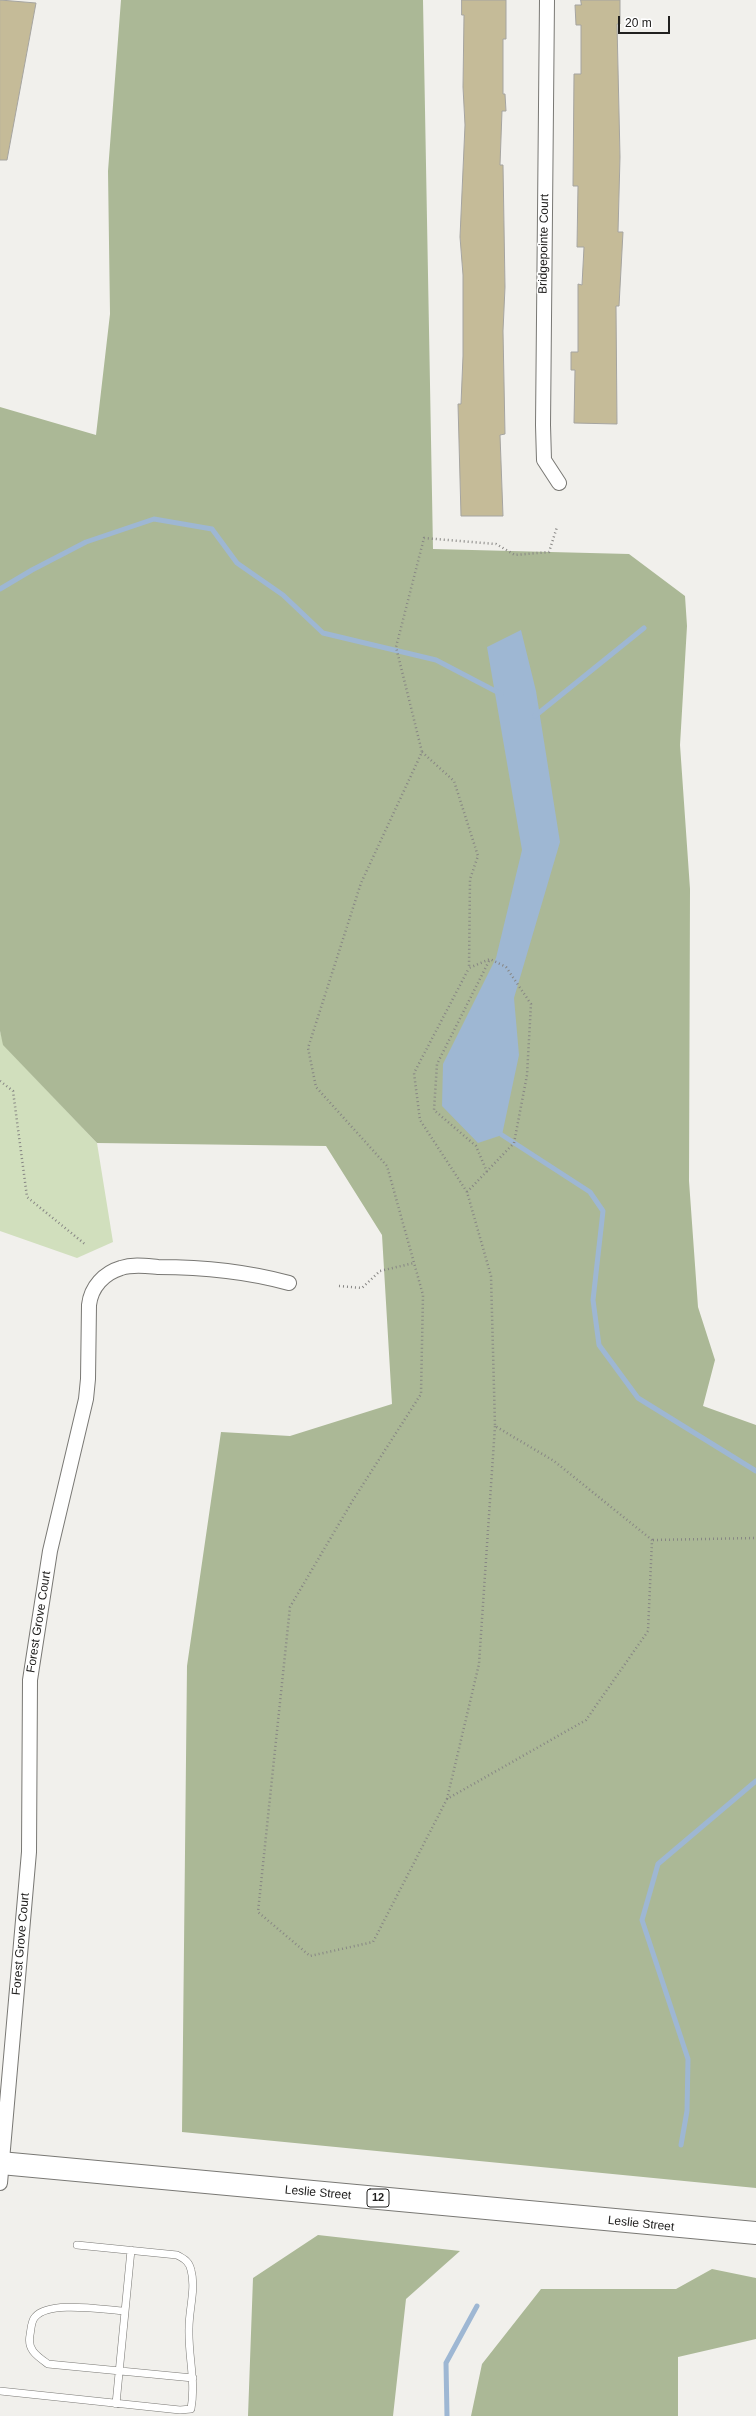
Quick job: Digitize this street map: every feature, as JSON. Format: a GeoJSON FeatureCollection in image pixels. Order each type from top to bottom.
{"type":"FeatureCollection","features":[{"type":"Feature","properties":{"kind":"main road","name":"Leslie Street"},"geometry":{"type":"LineString","coordinates":[[1,2170],[756,2233]]}},
{"type":"Feature","properties":{"kind":"street","name":"Bridgepointe Court"},"geometry":{"type":"LineString","coordinates":[[547,0],[543,425],[544,460],[559,483]]}},
{"type":"Feature","properties":{"kind":"street","name":"Forest Grove Court"},"geometry":{"type":"LineString","coordinates":[[1,2170],[29,1852],[30,1680],[50,1551],[86,1399],[88,1379],[89,1305],[92,1294],[97,1284],[108,1274],[129,1266],[204,1267],[254,1274],[289,1283]]}},
{"type":"Feature","properties":{"kind":"lane"},"geometry":{"type":"LineString","coordinates":[[0,2391],[116,2404],[180,2410],[191,2409],[193,2378],[188,2329],[193,2281],[191,2268],[187,2260],[177,2255],[77,2245]]}},
{"type":"Feature","properties":{"kind":"lane"},"geometry":{"type":"LineString","coordinates":[[116,2404],[131,2250]]}},
{"type":"Feature","properties":{"kind":"lane"},"geometry":{"type":"LineString","coordinates":[[125,2311],[58,2307],[41,2311],[33,2318],[29,2341],[34,2355],[48,2364],[119,2369],[193,2378]]}},
{"type":"Feature","properties":{"kind":"path"},"geometry":{"type":"LineString","coordinates":[[422,752],[361,883],[308,1048],[316,1087],[387,1166],[422,1295],[421,1394],[353,1500],[290,1607],[258,1912],[310,1956],[373,1942],[447,1799],[479,1664],[495,1426],[491,1276],[467,1192],[420,1120],[414,1073],[469,968],[470,879],[478,856],[454,781],[422,752],[396,647],[424,538],[496,544],[515,556],[549,552],[557,527]]}},
{"type":"Feature","properties":{"kind":"path"},"geometry":{"type":"LineString","coordinates":[[467,1192],[514,1143],[527,1075],[531,1004],[506,967],[490,959],[469,968]]}},
{"type":"Feature","properties":{"kind":"path"},"geometry":{"type":"LineString","coordinates":[[487,1172],[476,1146],[434,1110],[437,1064],[490,959]]}},
{"type":"Feature","properties":{"kind":"path"},"geometry":{"type":"LineString","coordinates":[[0,1081],[13,1091],[27,1197],[86,1245]]}},
{"type":"Feature","properties":{"kind":"path"},"geometry":{"type":"LineString","coordinates":[[339,1286],[362,1288],[380,1271],[414,1263]]}},
{"type":"Feature","properties":{"kind":"path"},"geometry":{"type":"LineString","coordinates":[[495,1426],[554,1461],[652,1540],[756,1538]]}},
{"type":"Feature","properties":{"kind":"path"},"geometry":{"type":"LineString","coordinates":[[447,1799],[586,1720],[648,1631],[652,1540]]}},
{"type":"Feature","properties":{"kind":"green space"},"geometry":{"type":"Polygon","coordinates":[[[121,0],[423,0],[433,549],[629,554],[685,596],[687,626],[680,745],[690,889],[689,1181],[698,1307],[715,1360],[703,1406],[756,1425],[756,2188],[182,2132],[187,1666],[221,1432],[290,1436],[392,1404],[382,1235],[326,1146],[97,1143],[3,1045],[0,1031],[0,407],[96,435],[110,314],[108,171],[121,0]]]}},
{"type":"Feature","properties":{"kind":"green space"},"geometry":{"type":"Polygon","coordinates":[[[0,1031],[4,1045],[97,1143],[113,1242],[77,1258],[0,1231],[0,1031]]]}},
{"type":"Feature","properties":{"kind":"green space"},"geometry":{"type":"Polygon","coordinates":[[[318,2235],[460,2251],[406,2299],[393,2416],[248,2416],[253,2278],[318,2235]]]}},
{"type":"Feature","properties":{"kind":"green space"},"geometry":{"type":"Polygon","coordinates":[[[712,2269],[756,2278],[756,2339],[678,2357],[678,2416],[471,2416],[482,2364],[541,2289],[676,2289],[712,2269]]]}},
{"type":"Feature","properties":{"kind":"water"},"geometry":{"type":"Polygon","coordinates":[[[521,630],[536,691],[560,842],[514,998],[519,1055],[502,1135],[478,1143],[442,1106],[443,1064],[496,958],[522,850],[487,647],[521,630]]]}},
{"type":"Feature","properties":{"kind":"building"},"geometry":{"type":"Polygon","coordinates":[[[0,0],[36,3],[7,160],[0,160],[0,0]]]}},
{"type":"Feature","properties":{"kind":"building"},"geometry":{"type":"Polygon","coordinates":[[[462,0],[506,0],[506,39],[503,39],[503,94],[505,94],[506,111],[502,111],[500,165],[503,165],[505,287],[503,331],[505,434],[500,435],[503,516],[461,516],[458,404],[461,404],[463,356],[463,275],[460,237],[465,125],[463,87],[464,15],[462,15],[462,0]]]}},
{"type":"Feature","properties":{"kind":"building"},"geometry":{"type":"Polygon","coordinates":[[[581,0],[620,0],[620,24],[617,24],[620,157],[618,232],[623,232],[619,306],[616,306],[617,424],[574,423],[575,370],[571,370],[571,352],[578,352],[578,284],[582,285],[584,247],[577,247],[578,186],[573,186],[574,74],[581,74],[581,25],[576,25],[575,5],[581,5],[581,0]]]}},
{"type":"Feature","properties":{"kind":"waterway"},"geometry":{"type":"LineString","coordinates":[[0,589],[32,570],[86,542],[154,519],[212,529],[237,563],[283,595],[323,633],[436,660],[501,694]]}},
{"type":"Feature","properties":{"kind":"waterway"},"geometry":{"type":"LineString","coordinates":[[535,716],[644,628]]}},
{"type":"Feature","properties":{"kind":"waterway"},"geometry":{"type":"LineString","coordinates":[[502,1135],[590,1192],[603,1211],[593,1300],[599,1345],[638,1398],[756,1471]]}},
{"type":"Feature","properties":{"kind":"waterway"},"geometry":{"type":"LineString","coordinates":[[681,2145],[687,2111],[688,2059],[642,1920],[658,1864],[756,1781]]}},
{"type":"Feature","properties":{"kind":"waterway"},"geometry":{"type":"LineString","coordinates":[[447,2416],[446,2363],[477,2306]]}}]}
